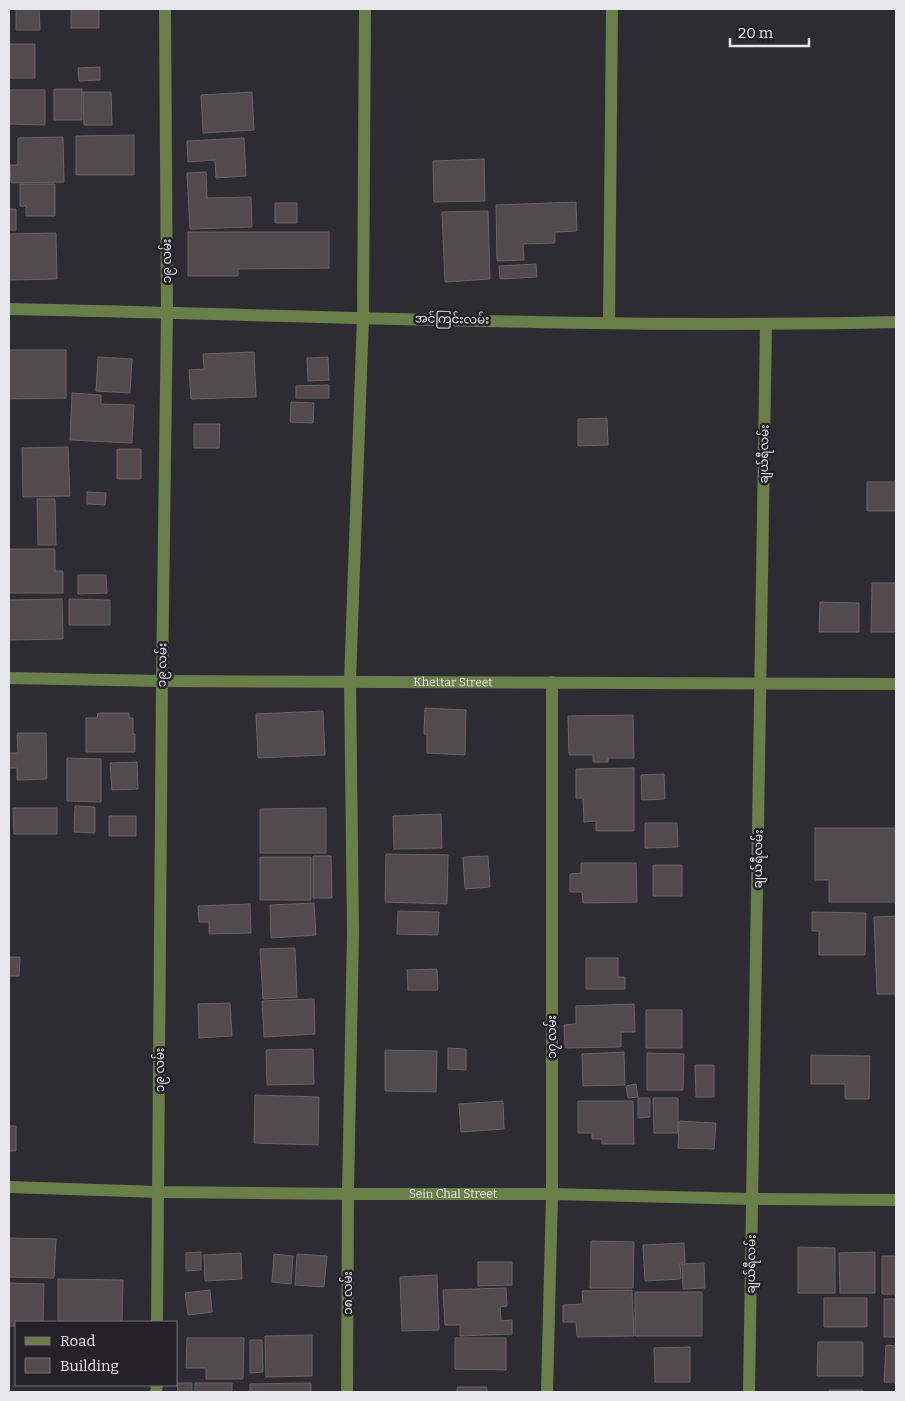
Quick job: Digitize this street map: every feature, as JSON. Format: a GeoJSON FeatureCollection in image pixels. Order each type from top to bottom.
{"type":"FeatureCollection","features":[{"type":"Feature","properties":{"kind":"street","name":"၁၉ လမ်း"},"geometry":{"type":"LineString","coordinates":[[157,1321],[167,312],[165,9]]}},
{"type":"Feature","properties":{"kind":"street","name":"၁၈ လမ်း"},"geometry":{"type":"LineString","coordinates":[[348,1392],[348,1194],[353,932],[350,681],[363,317],[365,9]]}},
{"type":"Feature","properties":{"kind":"street"},"geometry":{"type":"LineString","coordinates":[[610,323],[612,9]]}},
{"type":"Feature","properties":{"kind":"street","name":"အင်ကြင်းလမ်း"},"geometry":{"type":"LineString","coordinates":[[9,309],[610,323],[766,325],[896,322]]}},
{"type":"Feature","properties":{"kind":"street","name":"ချယ်ရီလမ်း"},"geometry":{"type":"LineString","coordinates":[[749,1392],[766,325]]}},
{"type":"Feature","properties":{"kind":"street","name":"Khettar Street"},"geometry":{"type":"LineString","coordinates":[[9,678],[162,681],[896,684]]}},
{"type":"Feature","properties":{"kind":"street","name":"၁၇ လမ်း"},"geometry":{"type":"LineString","coordinates":[[547,1392],[552,1194],[552,682]]}},
{"type":"Feature","properties":{"kind":"street","name":"Sein Chal Street"},"geometry":{"type":"LineString","coordinates":[[9,1187],[159,1192],[552,1194],[896,1200]]}},
{"type":"Feature","properties":{"kind":"building"},"geometry":{"type":"Polygon","coordinates":[[[16,9],[39,9],[40,30],[16,30],[16,9]]]}},
{"type":"Feature","properties":{"kind":"building"},"geometry":{"type":"Polygon","coordinates":[[[71,9],[99,9],[99,28],[71,28],[71,9]]]}},
{"type":"Feature","properties":{"kind":"building"},"geometry":{"type":"Polygon","coordinates":[[[9,44],[35,44],[35,78],[9,78],[9,44]]]}},
{"type":"Feature","properties":{"kind":"building"},"geometry":{"type":"Polygon","coordinates":[[[100,67],[100,80],[79,81],[78,68],[100,67]]]}},
{"type":"Feature","properties":{"kind":"building"},"geometry":{"type":"Polygon","coordinates":[[[54,89],[82,89],[82,120],[54,120],[54,89]]]}},
{"type":"Feature","properties":{"kind":"building"},"geometry":{"type":"Polygon","coordinates":[[[9,90],[45,90],[45,125],[9,124],[9,90]]]}},
{"type":"Feature","properties":{"kind":"building"},"geometry":{"type":"Polygon","coordinates":[[[83,92],[111,92],[112,125],[84,125],[83,92]]]}},
{"type":"Feature","properties":{"kind":"building"},"geometry":{"type":"Polygon","coordinates":[[[252,92],[254,130],[203,133],[201,95],[252,92]]]}},
{"type":"Feature","properties":{"kind":"building"},"geometry":{"type":"Polygon","coordinates":[[[134,135],[134,175],[76,175],[76,136],[134,135]]]}},
{"type":"Feature","properties":{"kind":"building"},"geometry":{"type":"Polygon","coordinates":[[[63,137],[64,182],[11,183],[10,165],[18,165],[18,138],[63,137]]]}},
{"type":"Feature","properties":{"kind":"building"},"geometry":{"type":"Polygon","coordinates":[[[244,138],[246,176],[216,178],[215,160],[188,162],[187,141],[244,138]]]}},
{"type":"Feature","properties":{"kind":"building"},"geometry":{"type":"Polygon","coordinates":[[[484,159],[485,201],[434,202],[433,161],[484,159]]]}},
{"type":"Feature","properties":{"kind":"building"},"geometry":{"type":"Polygon","coordinates":[[[206,172],[207,198],[251,197],[252,227],[190,229],[187,173],[206,172]]]}},
{"type":"Feature","properties":{"kind":"building"},"geometry":{"type":"Polygon","coordinates":[[[20,184],[55,184],[55,216],[26,216],[26,206],[20,206],[20,184]]]}},
{"type":"Feature","properties":{"kind":"building"},"geometry":{"type":"Polygon","coordinates":[[[576,202],[577,231],[555,232],[555,243],[523,244],[524,260],[497,261],[496,205],[576,202]]]}},
{"type":"Feature","properties":{"kind":"building"},"geometry":{"type":"Polygon","coordinates":[[[275,203],[297,203],[297,223],[275,223],[275,203]]]}},
{"type":"Feature","properties":{"kind":"building"},"geometry":{"type":"Polygon","coordinates":[[[9,209],[16,209],[16,230],[9,230],[9,209]]]}},
{"type":"Feature","properties":{"kind":"building"},"geometry":{"type":"Polygon","coordinates":[[[488,211],[490,279],[445,282],[442,212],[488,211]]]}},
{"type":"Feature","properties":{"kind":"building"},"geometry":{"type":"Polygon","coordinates":[[[188,232],[329,232],[329,268],[238,269],[238,276],[188,276],[188,232]]]}},
{"type":"Feature","properties":{"kind":"building"},"geometry":{"type":"Polygon","coordinates":[[[56,233],[57,279],[9,280],[9,234],[56,233]]]}},
{"type":"Feature","properties":{"kind":"building"},"geometry":{"type":"Polygon","coordinates":[[[536,264],[537,277],[500,279],[499,266],[536,264]]]}},
{"type":"Feature","properties":{"kind":"building"},"geometry":{"type":"Polygon","coordinates":[[[9,350],[66,350],[66,398],[9,399],[9,350]]]}},
{"type":"Feature","properties":{"kind":"building"},"geometry":{"type":"Polygon","coordinates":[[[254,352],[256,397],[191,399],[189,370],[204,369],[203,354],[254,352]]]}},
{"type":"Feature","properties":{"kind":"building"},"geometry":{"type":"Polygon","coordinates":[[[98,357],[132,359],[130,393],[96,391],[98,357]]]}},
{"type":"Feature","properties":{"kind":"building"},"geometry":{"type":"Polygon","coordinates":[[[328,357],[329,380],[308,381],[307,358],[328,357]]]}},
{"type":"Feature","properties":{"kind":"building"},"geometry":{"type":"Polygon","coordinates":[[[329,385],[329,398],[296,398],[296,386],[329,385]]]}},
{"type":"Feature","properties":{"kind":"building"},"geometry":{"type":"Polygon","coordinates":[[[72,393],[101,395],[101,404],[134,405],[132,443],[70,440],[72,393]]]}},
{"type":"Feature","properties":{"kind":"building"},"geometry":{"type":"Polygon","coordinates":[[[291,402],[314,403],[313,423],[290,422],[291,402]]]}},
{"type":"Feature","properties":{"kind":"building"},"geometry":{"type":"Polygon","coordinates":[[[607,418],[608,445],[578,446],[578,419],[607,418]]]}},
{"type":"Feature","properties":{"kind":"building"},"geometry":{"type":"Polygon","coordinates":[[[194,424],[220,424],[219,448],[194,448],[194,424]]]}},
{"type":"Feature","properties":{"kind":"building"},"geometry":{"type":"Polygon","coordinates":[[[68,447],[70,496],[23,497],[22,448],[68,447]]]}},
{"type":"Feature","properties":{"kind":"building"},"geometry":{"type":"Polygon","coordinates":[[[117,449],[141,449],[141,479],[117,479],[117,449]]]}},
{"type":"Feature","properties":{"kind":"building"},"geometry":{"type":"Polygon","coordinates":[[[867,482],[896,482],[896,511],[867,511],[867,482]]]}},
{"type":"Feature","properties":{"kind":"building"},"geometry":{"type":"Polygon","coordinates":[[[87,492],[106,493],[105,505],[87,504],[87,492]]]}},
{"type":"Feature","properties":{"kind":"building"},"geometry":{"type":"Polygon","coordinates":[[[37,499],[55,499],[56,545],[38,545],[37,499]]]}},
{"type":"Feature","properties":{"kind":"building"},"geometry":{"type":"Polygon","coordinates":[[[9,549],[55,549],[55,571],[63,571],[63,593],[9,593],[9,549]]]}},
{"type":"Feature","properties":{"kind":"building"},"geometry":{"type":"Polygon","coordinates":[[[78,575],[106,575],[107,593],[78,594],[78,575]]]}},
{"type":"Feature","properties":{"kind":"building"},"geometry":{"type":"Polygon","coordinates":[[[872,583],[896,583],[896,632],[871,632],[872,583]]]}},
{"type":"Feature","properties":{"kind":"building"},"geometry":{"type":"Polygon","coordinates":[[[62,599],[63,639],[9,640],[9,600],[62,599]]]}},
{"type":"Feature","properties":{"kind":"building"},"geometry":{"type":"Polygon","coordinates":[[[69,599],[110,600],[110,625],[69,625],[69,599]]]}},
{"type":"Feature","properties":{"kind":"building"},"geometry":{"type":"Polygon","coordinates":[[[820,602],[859,603],[859,632],[819,632],[820,602]]]}},
{"type":"Feature","properties":{"kind":"building"},"geometry":{"type":"Polygon","coordinates":[[[425,708],[466,710],[465,755],[427,753],[427,734],[424,734],[425,708]]]}},
{"type":"Feature","properties":{"kind":"building"},"geometry":{"type":"Polygon","coordinates":[[[323,711],[325,755],[258,758],[256,714],[323,711]]]}},
{"type":"Feature","properties":{"kind":"building"},"geometry":{"type":"Polygon","coordinates":[[[98,713],[129,713],[129,718],[133,718],[135,752],[86,752],[86,718],[97,718],[98,713]]]}},
{"type":"Feature","properties":{"kind":"building"},"geometry":{"type":"Polygon","coordinates":[[[633,715],[634,758],[608,758],[608,762],[593,762],[593,755],[569,755],[568,716],[633,715]]]}},
{"type":"Feature","properties":{"kind":"building"},"geometry":{"type":"Polygon","coordinates":[[[17,733],[46,733],[47,779],[17,780],[17,768],[9,768],[9,753],[18,753],[17,733]]]}},
{"type":"Feature","properties":{"kind":"building"},"geometry":{"type":"Polygon","coordinates":[[[67,758],[101,759],[101,802],[67,801],[67,758]]]}},
{"type":"Feature","properties":{"kind":"building"},"geometry":{"type":"Polygon","coordinates":[[[137,762],[138,789],[112,790],[110,763],[137,762]]]}},
{"type":"Feature","properties":{"kind":"building"},"geometry":{"type":"Polygon","coordinates":[[[634,768],[634,831],[596,831],[596,821],[584,822],[583,798],[576,798],[576,769],[634,768]]]}},
{"type":"Feature","properties":{"kind":"building"},"geometry":{"type":"Polygon","coordinates":[[[664,774],[665,799],[642,800],[641,775],[664,774]]]}},
{"type":"Feature","properties":{"kind":"building"},"geometry":{"type":"Polygon","coordinates":[[[75,806],[95,807],[95,833],[74,832],[75,806]]]}},
{"type":"Feature","properties":{"kind":"building"},"geometry":{"type":"Polygon","coordinates":[[[13,808],[57,808],[57,834],[14,834],[13,808]]]}},
{"type":"Feature","properties":{"kind":"building"},"geometry":{"type":"Polygon","coordinates":[[[326,808],[326,853],[260,853],[260,809],[326,808]]]}},
{"type":"Feature","properties":{"kind":"building"},"geometry":{"type":"Polygon","coordinates":[[[441,814],[442,848],[394,849],[393,816],[441,814]]]}},
{"type":"Feature","properties":{"kind":"building"},"geometry":{"type":"Polygon","coordinates":[[[109,816],[136,816],[136,836],[109,836],[109,816]]]}},
{"type":"Feature","properties":{"kind":"building"},"geometry":{"type":"Polygon","coordinates":[[[645,823],[677,823],[678,847],[645,848],[645,823]]]}},
{"type":"Feature","properties":{"kind":"building"},"geometry":{"type":"Polygon","coordinates":[[[815,828],[896,828],[896,902],[829,902],[829,880],[815,880],[815,828]]]}},
{"type":"Feature","properties":{"kind":"building"},"geometry":{"type":"Polygon","coordinates":[[[386,854],[448,855],[447,904],[385,902],[386,854]]]}},
{"type":"Feature","properties":{"kind":"building"},"geometry":{"type":"Polygon","coordinates":[[[313,856],[331,856],[332,898],[313,898],[313,856]]]}},
{"type":"Feature","properties":{"kind":"building"},"geometry":{"type":"Polygon","coordinates":[[[488,856],[490,887],[465,889],[463,857],[488,856]]]}},
{"type":"Feature","properties":{"kind":"building"},"geometry":{"type":"Polygon","coordinates":[[[260,857],[311,857],[311,900],[260,900],[260,857]]]}},
{"type":"Feature","properties":{"kind":"building"},"geometry":{"type":"Polygon","coordinates":[[[581,863],[636,863],[637,902],[583,903],[582,892],[570,892],[570,874],[581,873],[581,863]]]}},
{"type":"Feature","properties":{"kind":"building"},"geometry":{"type":"Polygon","coordinates":[[[653,865],[682,865],[682,896],[653,896],[653,865]]]}},
{"type":"Feature","properties":{"kind":"building"},"geometry":{"type":"Polygon","coordinates":[[[314,903],[316,935],[271,938],[270,905],[314,903]]]}},
{"type":"Feature","properties":{"kind":"building"},"geometry":{"type":"Polygon","coordinates":[[[250,904],[251,933],[209,934],[209,922],[199,922],[198,906],[250,904]]]}},
{"type":"Feature","properties":{"kind":"building"},"geometry":{"type":"Polygon","coordinates":[[[398,911],[439,912],[438,935],[397,934],[398,911]]]}},
{"type":"Feature","properties":{"kind":"building"},"geometry":{"type":"Polygon","coordinates":[[[812,912],[866,913],[865,955],[819,955],[819,931],[812,931],[812,912]]]}},
{"type":"Feature","properties":{"kind":"building"},"geometry":{"type":"Polygon","coordinates":[[[896,916],[896,994],[877,994],[874,917],[896,916]]]}},
{"type":"Feature","properties":{"kind":"building"},"geometry":{"type":"Polygon","coordinates":[[[295,948],[297,997],[263,999],[260,949],[295,948]]]}},
{"type":"Feature","properties":{"kind":"building"},"geometry":{"type":"Polygon","coordinates":[[[9,957],[20,957],[19,976],[9,976],[9,957]]]}},
{"type":"Feature","properties":{"kind":"building"},"geometry":{"type":"Polygon","coordinates":[[[586,958],[618,958],[618,977],[625,977],[625,989],[586,989],[586,958]]]}},
{"type":"Feature","properties":{"kind":"building"},"geometry":{"type":"Polygon","coordinates":[[[437,969],[438,990],[408,990],[407,970],[437,969]]]}},
{"type":"Feature","properties":{"kind":"building"},"geometry":{"type":"Polygon","coordinates":[[[314,999],[315,1034],[264,1037],[262,1001],[314,999]]]}},
{"type":"Feature","properties":{"kind":"building"},"geometry":{"type":"Polygon","coordinates":[[[230,1003],[232,1036],[199,1038],[198,1004],[230,1003]]]}},
{"type":"Feature","properties":{"kind":"building"},"geometry":{"type":"Polygon","coordinates":[[[634,1004],[635,1032],[621,1032],[621,1047],[565,1048],[564,1025],[576,1024],[576,1006],[634,1004]]]}},
{"type":"Feature","properties":{"kind":"building"},"geometry":{"type":"Polygon","coordinates":[[[646,1010],[682,1010],[682,1048],[646,1048],[646,1010]]]}},
{"type":"Feature","properties":{"kind":"building"},"geometry":{"type":"Polygon","coordinates":[[[448,1048],[466,1049],[466,1070],[448,1069],[448,1048]]]}},
{"type":"Feature","properties":{"kind":"building"},"geometry":{"type":"Polygon","coordinates":[[[313,1049],[314,1084],[267,1085],[266,1050],[313,1049]]]}},
{"type":"Feature","properties":{"kind":"building"},"geometry":{"type":"Polygon","coordinates":[[[385,1050],[437,1051],[436,1092],[385,1091],[385,1050]]]}},
{"type":"Feature","properties":{"kind":"building"},"geometry":{"type":"Polygon","coordinates":[[[624,1052],[625,1085],[583,1086],[582,1054],[624,1052]]]}},
{"type":"Feature","properties":{"kind":"building"},"geometry":{"type":"Polygon","coordinates":[[[647,1053],[684,1054],[683,1090],[647,1090],[647,1053]]]}},
{"type":"Feature","properties":{"kind":"building"},"geometry":{"type":"Polygon","coordinates":[[[811,1055],[870,1056],[869,1099],[845,1099],[845,1084],[811,1084],[811,1055]]]}},
{"type":"Feature","properties":{"kind":"building"},"geometry":{"type":"Polygon","coordinates":[[[695,1065],[714,1065],[714,1097],[696,1097],[695,1065]]]}},
{"type":"Feature","properties":{"kind":"building"},"geometry":{"type":"Polygon","coordinates":[[[636,1084],[638,1097],[628,1098],[626,1086],[636,1084]]]}},
{"type":"Feature","properties":{"kind":"building"},"geometry":{"type":"Polygon","coordinates":[[[255,1095],[319,1097],[318,1145],[254,1143],[255,1095]]]}},
{"type":"Feature","properties":{"kind":"building"},"geometry":{"type":"Polygon","coordinates":[[[638,1098],[650,1098],[650,1117],[638,1118],[638,1098]]]}},
{"type":"Feature","properties":{"kind":"building"},"geometry":{"type":"Polygon","coordinates":[[[653,1098],[678,1098],[678,1133],[654,1133],[653,1098]]]}},
{"type":"Feature","properties":{"kind":"building"},"geometry":{"type":"Polygon","coordinates":[[[503,1101],[504,1129],[461,1132],[459,1104],[503,1101]]]}},
{"type":"Feature","properties":{"kind":"building"},"geometry":{"type":"Polygon","coordinates":[[[578,1101],[633,1101],[634,1144],[602,1144],[602,1139],[592,1139],[592,1133],[578,1133],[578,1101]]]}},
{"type":"Feature","properties":{"kind":"building"},"geometry":{"type":"Polygon","coordinates":[[[679,1121],[716,1123],[714,1149],[678,1148],[679,1121]]]}},
{"type":"Feature","properties":{"kind":"building"},"geometry":{"type":"Polygon","coordinates":[[[9,1126],[16,1126],[16,1151],[9,1151],[9,1126]]]}},
{"type":"Feature","properties":{"kind":"building"},"geometry":{"type":"Polygon","coordinates":[[[9,1238],[56,1239],[54,1278],[9,1277],[9,1238]]]}},
{"type":"Feature","properties":{"kind":"building"},"geometry":{"type":"Polygon","coordinates":[[[591,1241],[634,1242],[633,1288],[590,1288],[591,1241]]]}},
{"type":"Feature","properties":{"kind":"building"},"geometry":{"type":"Polygon","coordinates":[[[684,1243],[685,1263],[680,1263],[681,1279],[645,1281],[643,1245],[684,1243]]]}},
{"type":"Feature","properties":{"kind":"building"},"geometry":{"type":"Polygon","coordinates":[[[798,1247],[835,1248],[835,1293],[798,1293],[798,1247]]]}},
{"type":"Feature","properties":{"kind":"building"},"geometry":{"type":"Polygon","coordinates":[[[201,1252],[201,1270],[186,1271],[186,1253],[201,1252]]]}},
{"type":"Feature","properties":{"kind":"building"},"geometry":{"type":"Polygon","coordinates":[[[875,1252],[875,1293],[840,1293],[839,1253],[875,1252]]]}},
{"type":"Feature","properties":{"kind":"building"},"geometry":{"type":"Polygon","coordinates":[[[241,1253],[242,1279],[205,1281],[204,1255],[241,1253]]]}},
{"type":"Feature","properties":{"kind":"building"},"geometry":{"type":"Polygon","coordinates":[[[274,1254],[293,1256],[291,1284],[272,1282],[274,1254]]]}},
{"type":"Feature","properties":{"kind":"building"},"geometry":{"type":"Polygon","coordinates":[[[297,1254],[327,1256],[324,1287],[295,1285],[297,1254]]]}},
{"type":"Feature","properties":{"kind":"building"},"geometry":{"type":"Polygon","coordinates":[[[882,1256],[896,1256],[896,1294],[882,1294],[882,1256]]]}},
{"type":"Feature","properties":{"kind":"building"},"geometry":{"type":"Polygon","coordinates":[[[478,1262],[512,1262],[512,1285],[478,1286],[478,1262]]]}},
{"type":"Feature","properties":{"kind":"building"},"geometry":{"type":"Polygon","coordinates":[[[704,1263],[705,1288],[683,1289],[682,1264],[704,1263]]]}},
{"type":"Feature","properties":{"kind":"building"},"geometry":{"type":"Polygon","coordinates":[[[437,1275],[439,1330],[402,1331],[400,1277],[437,1275]]]}},
{"type":"Feature","properties":{"kind":"building"},"geometry":{"type":"Polygon","coordinates":[[[58,1279],[123,1280],[122,1321],[58,1321],[58,1279]]]}},
{"type":"Feature","properties":{"kind":"building"},"geometry":{"type":"Polygon","coordinates":[[[9,1283],[44,1284],[43,1321],[15,1321],[15,1326],[9,1326],[9,1283]]]}},
{"type":"Feature","properties":{"kind":"building"},"geometry":{"type":"Polygon","coordinates":[[[506,1288],[507,1306],[500,1307],[501,1321],[512,1320],[512,1334],[460,1336],[460,1325],[445,1325],[443,1290],[506,1288]]]}},
{"type":"Feature","properties":{"kind":"building"},"geometry":{"type":"Polygon","coordinates":[[[210,1290],[212,1312],[188,1315],[185,1293],[210,1290]]]}},
{"type":"Feature","properties":{"kind":"building"},"geometry":{"type":"Polygon","coordinates":[[[632,1290],[634,1336],[577,1337],[576,1322],[563,1322],[563,1305],[583,1304],[582,1291],[632,1290]]]}},
{"type":"Feature","properties":{"kind":"building"},"geometry":{"type":"Polygon","coordinates":[[[635,1292],[702,1292],[702,1336],[635,1336],[635,1292]]]}},
{"type":"Feature","properties":{"kind":"building"},"geometry":{"type":"Polygon","coordinates":[[[824,1298],[867,1298],[867,1327],[824,1327],[824,1298]]]}},
{"type":"Feature","properties":{"kind":"building"},"geometry":{"type":"Polygon","coordinates":[[[884,1299],[896,1299],[896,1337],[884,1337],[884,1299]]]}},
{"type":"Feature","properties":{"kind":"building"},"geometry":{"type":"Polygon","coordinates":[[[312,1335],[312,1376],[266,1377],[265,1336],[312,1335]]]}},
{"type":"Feature","properties":{"kind":"building"},"geometry":{"type":"Polygon","coordinates":[[[187,1338],[244,1338],[243,1379],[206,1379],[206,1368],[186,1368],[187,1338]]]}},
{"type":"Feature","properties":{"kind":"building"},"geometry":{"type":"Polygon","coordinates":[[[455,1338],[506,1338],[506,1370],[455,1369],[455,1338]]]}},
{"type":"Feature","properties":{"kind":"building"},"geometry":{"type":"Polygon","coordinates":[[[250,1340],[262,1340],[263,1372],[250,1373],[250,1340]]]}},
{"type":"Feature","properties":{"kind":"building"},"geometry":{"type":"Polygon","coordinates":[[[818,1342],[863,1342],[863,1376],[817,1376],[818,1342]]]}},
{"type":"Feature","properties":{"kind":"building"},"geometry":{"type":"Polygon","coordinates":[[[886,1345],[896,1346],[896,1382],[884,1382],[886,1345]]]}},
{"type":"Feature","properties":{"kind":"building"},"geometry":{"type":"Polygon","coordinates":[[[690,1347],[690,1382],[655,1382],[654,1348],[690,1347]]]}},
{"type":"Feature","properties":{"kind":"building"},"geometry":{"type":"Polygon","coordinates":[[[178,1383],[192,1383],[192,1392],[178,1392],[178,1383]]]}},
{"type":"Feature","properties":{"kind":"building"},"geometry":{"type":"Polygon","coordinates":[[[195,1383],[232,1383],[232,1392],[195,1392],[195,1383]]]}},
{"type":"Feature","properties":{"kind":"building"},"geometry":{"type":"Polygon","coordinates":[[[311,1383],[311,1392],[250,1392],[250,1384],[311,1383]]]}},
{"type":"Feature","properties":{"kind":"building"},"geometry":{"type":"Polygon","coordinates":[[[457,1387],[487,1387],[487,1392],[457,1392],[457,1387]]]}},
{"type":"Feature","properties":{"kind":"building"},"geometry":{"type":"Polygon","coordinates":[[[829,1390],[863,1390],[863,1392],[829,1392],[829,1390]]]}}]}
